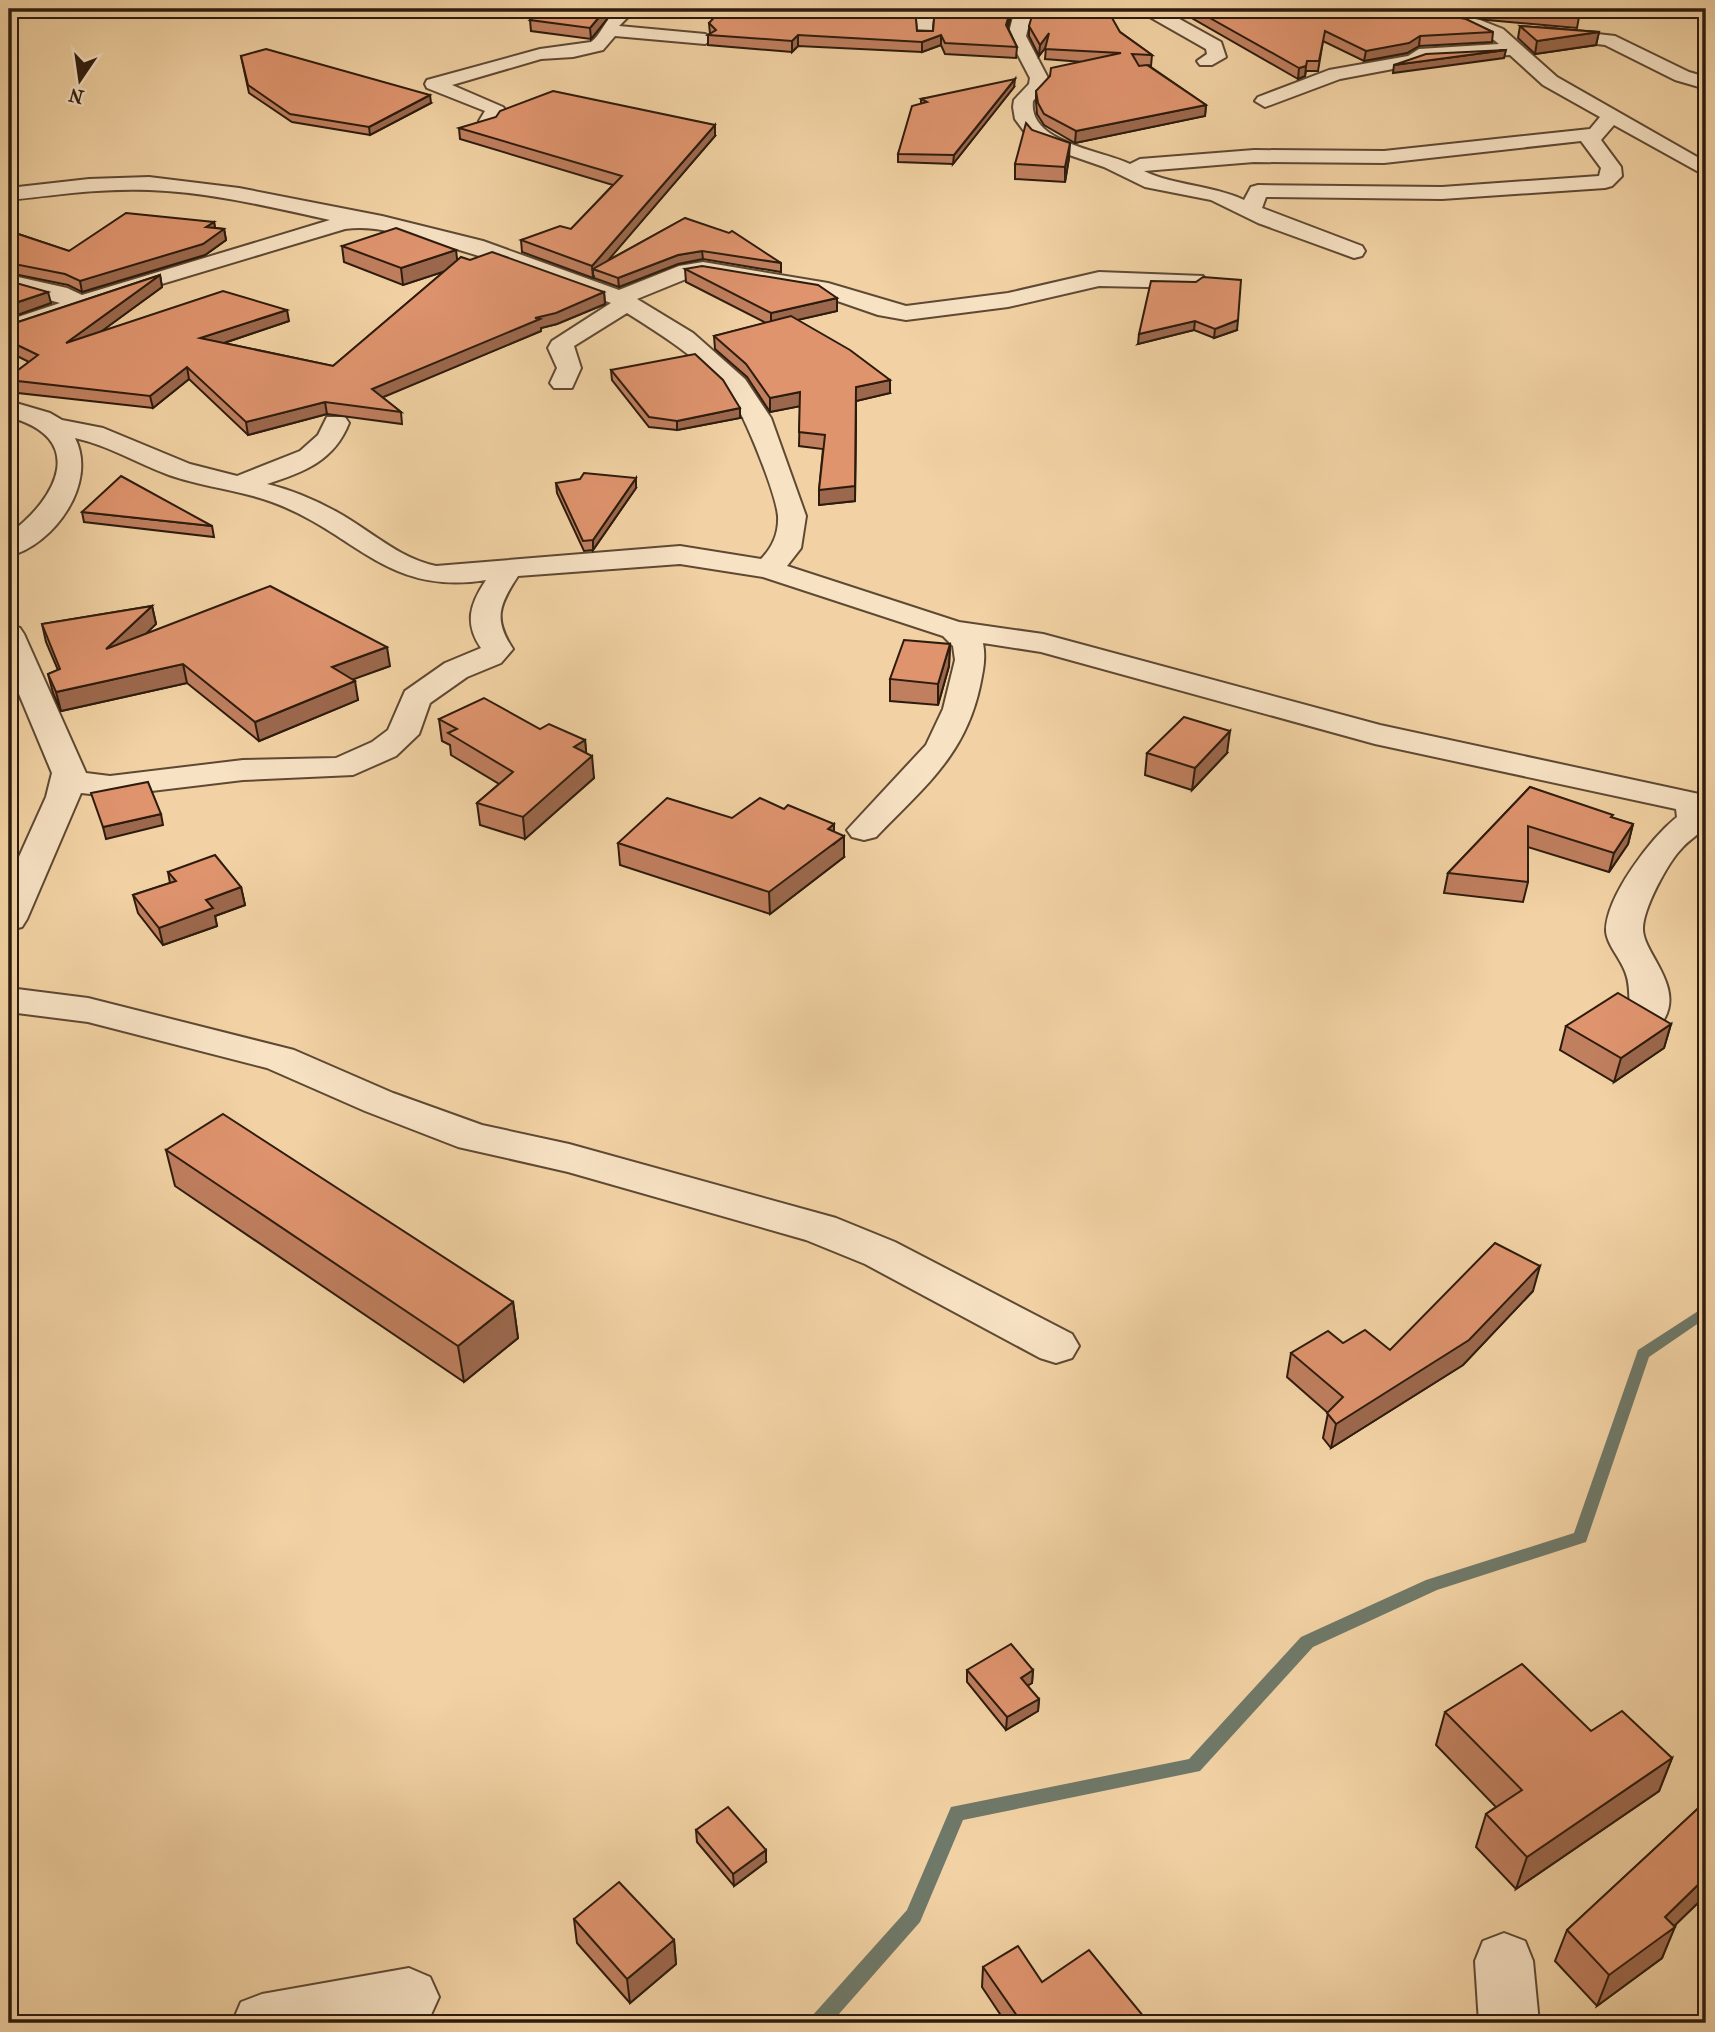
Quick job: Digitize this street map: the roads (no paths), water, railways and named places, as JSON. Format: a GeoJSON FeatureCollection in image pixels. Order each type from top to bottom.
{"type":"FeatureCollection","features":[{"type":"Feature","properties":{"kind":"street"},"geometry":{"type":"LineString","coordinates":[[489,121],[496,111],[492,107],[434,84],[541,54],[586,51],[604,41],[608,30],[627,9]]}},
{"type":"Feature","properties":{"kind":"street"},"geometry":{"type":"LineString","coordinates":[[925,9],[925,35]]}},
{"type":"Feature","properties":{"kind":"street"},"geometry":{"type":"LineString","coordinates":[[1024,9],[1017,36],[1039,78],[1038,85],[1024,100],[1024,118],[1039,138],[1121,168],[1137,178],[1217,195],[1354,251]]}},
{"type":"Feature","properties":{"kind":"street"},"geometry":{"type":"LineString","coordinates":[[1158,9],[1154,12],[1167,22],[1215,46],[1217,57],[1206,61]]}},
{"type":"Feature","properties":{"kind":"street"},"geometry":{"type":"LineString","coordinates":[[1392,16],[1487,28],[1601,37],[1682,76],[1706,83]]}},
{"type":"Feature","properties":{"kind":"street"},"geometry":{"type":"LineString","coordinates":[[1487,28],[1516,49],[1550,81],[1706,170]]}},
{"type":"Feature","properties":{"kind":"street"},"geometry":{"type":"LineString","coordinates":[[608,30],[705,39]]}},
{"type":"Feature","properties":{"kind":"street"},"geometry":{"type":"LineString","coordinates":[[1265,100],[1316,80],[1415,60],[1416,47],[1516,49]]}},
{"type":"Feature","properties":{"kind":"street"},"geometry":{"type":"LineString","coordinates":[[1251,210],[1258,191],[1443,193],[1593,184],[1612,176],[1611,167],[1590,141],[1611,117]]}},
{"type":"Feature","properties":{"kind":"street"},"geometry":{"type":"LineString","coordinates":[[1121,168],[1254,156],[1377,157],[1594,134]]}},
{"type":"Feature","properties":{"kind":"street"},"geometry":{"type":"LineString","coordinates":[[9,194],[94,184],[169,184],[273,199],[475,246],[623,300],[684,338],[737,384],[758,418],[792,516],[787,548],[768,569]]}},
{"type":"Feature","properties":{"kind":"street"},"geometry":{"type":"LineString","coordinates":[[9,328],[80,303],[304,234],[363,220]]}},
{"type":"Feature","properties":{"kind":"street"},"geometry":{"type":"LineString","coordinates":[[563,383],[569,368],[560,348],[564,341],[623,300],[687,271],[703,269],[828,290],[886,310],[906,313],[1008,300],[1099,279],[1195,281]]}},
{"type":"Feature","properties":{"kind":"street"},"geometry":{"type":"LineString","coordinates":[[9,282],[59,293],[80,303]]}},
{"type":"Feature","properties":{"kind":"street"},"geometry":{"type":"LineString","coordinates":[[9,409],[54,425],[94,433],[180,470],[282,496],[328,519],[394,561],[414,570],[436,575],[459,575],[509,568],[680,555],[768,569],[954,630],[1043,643],[1375,734],[1687,801],[1696,809],[1692,821],[1670,840],[1657,856],[1628,911],[1624,932],[1646,975],[1649,1012]]}},
{"type":"Feature","properties":{"kind":"street"},"geometry":{"type":"LineString","coordinates":[[239,485],[311,457],[333,436],[336,423]]}},
{"type":"Feature","properties":{"kind":"street"},"geometry":{"type":"LineString","coordinates":[[9,547],[45,522],[63,499],[70,462],[64,441],[54,425]]}},
{"type":"Feature","properties":{"kind":"street"},"geometry":{"type":"LineString","coordinates":[[67,781],[110,786],[140,784],[243,770],[341,768],[360,761],[403,734],[416,698],[456,670],[490,656],[498,649],[491,641],[482,617],[485,602],[509,568]]}},
{"type":"Feature","properties":{"kind":"street"},"geometry":{"type":"LineString","coordinates":[[864,830],[941,749],[959,709],[970,660],[968,644],[954,630]]}},
{"type":"Feature","properties":{"kind":"street"},"geometry":{"type":"LineString","coordinates":[[9,634],[69,774],[9,919]]}},
{"type":"Feature","properties":{"kind":"street"},"geometry":{"type":"LineString","coordinates":[[9,1000],[88,1010],[280,1059],[379,1102],[472,1137],[569,1158],[821,1229],[880,1253],[1056,1346]]}},
{"type":"Feature","properties":{"kind":"street"},"geometry":{"type":"LineString","coordinates":[[1504,1961],[1509,2023]]}},
{"type":"Feature","properties":{"kind":"street"},"geometry":{"type":"LineString","coordinates":[[262,2023],[409,1997]]}},
{"type":"Feature","properties":{"kind":"waterway"},"geometry":{"type":"LineString","coordinates":[[819,2023],[914,1916],[957,1813],[1194,1766],[1307,1642],[1432,1585],[1580,1537],[1643,1354],[1706,1311]]}}]}
